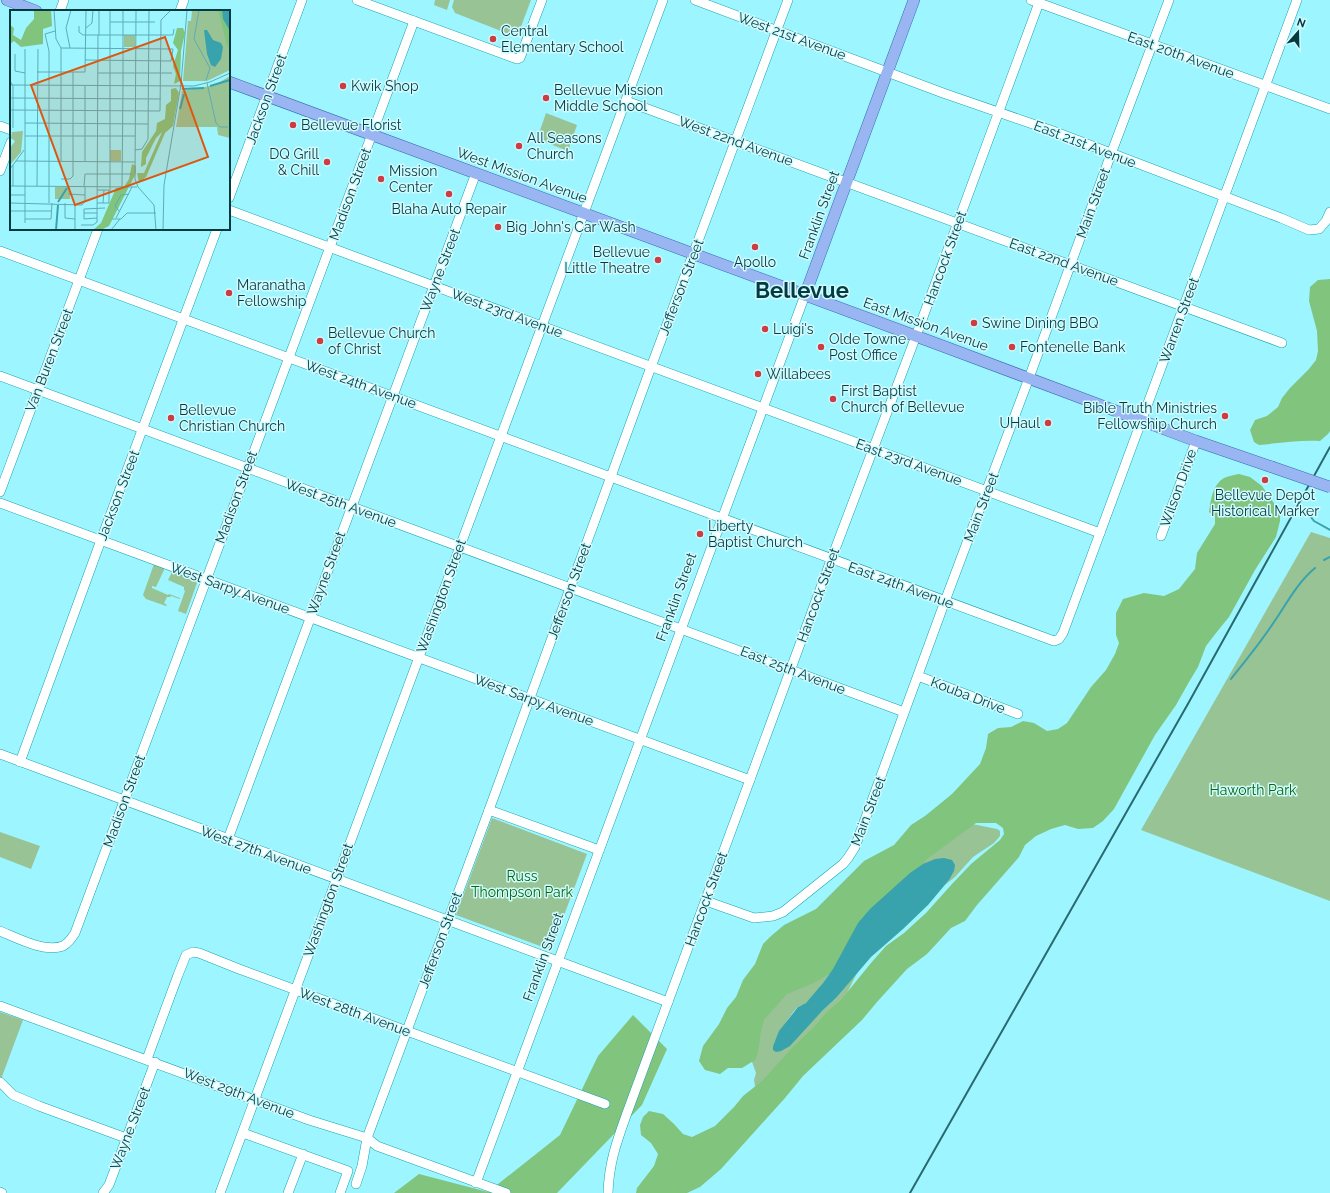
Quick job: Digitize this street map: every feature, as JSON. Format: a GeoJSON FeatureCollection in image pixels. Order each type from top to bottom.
{"type":"FeatureCollection","features":[{"type":"Feature","properties":{"kind":"main road"},"geometry":{"type":"LineString","coordinates":[[7,0],[33,10]]}},
{"type":"Feature","properties":{"kind":"main road","name":"Franklin Street"},"geometry":{"type":"LineString","coordinates":[[805,295],[914,0]]}},
{"type":"Feature","properties":{"kind":"main road","name":"West Mission Avenue"},"geometry":{"type":"LineString","coordinates":[[230,82],[805,295]]}},
{"type":"Feature","properties":{"kind":"main road","name":"East Mission Avenue"},"geometry":{"type":"LineString","coordinates":[[805,295],[1196,441],[1330,488]]}},
{"type":"Feature","properties":{"kind":"street"},"geometry":{"type":"LineString","coordinates":[[60,10],[64,0]]}},
{"type":"Feature","properties":{"kind":"street"},"geometry":{"type":"LineString","coordinates":[[180,10],[184,0]]}},
{"type":"Feature","properties":{"kind":"street","name":"Jackson Street"},"geometry":{"type":"LineString","coordinates":[[230,195],[268,96],[302,0]]}},
{"type":"Feature","properties":{"kind":"street"},"geometry":{"type":"LineString","coordinates":[[357,0],[514,58],[520,58],[542,0]]}},
{"type":"Feature","properties":{"kind":"street","name":"Washington Street"},"geometry":{"type":"LineString","coordinates":[[220,1193],[663,0]]}},
{"type":"Feature","properties":{"kind":"street","name":"West 21st Avenue"},"geometry":{"type":"LineString","coordinates":[[695,0],[888,72]]}},
{"type":"Feature","properties":{"kind":"street","name":"Jefferson Street"},"geometry":{"type":"LineString","coordinates":[[356,1184],[362,1166],[366,1138],[489,810],[610,477],[788,0]]}},
{"type":"Feature","properties":{"kind":"street","name":"Main Street"},"geometry":{"type":"LineString","coordinates":[[706,901],[754,918],[773,916],[783,912],[843,864],[855,847],[1169,0]]}},
{"type":"Feature","properties":{"kind":"street","name":"Warren Street"},"geometry":{"type":"LineString","coordinates":[[1059,639],[1063,633],[1142,421],[1297,0]]}},
{"type":"Feature","properties":{"kind":"street","name":"East 20th Avenue"},"geometry":{"type":"LineString","coordinates":[[1037,1],[1266,87],[1330,109]]}},
{"type":"Feature","properties":{"kind":"street","name":"Hancock Street"},"geometry":{"type":"LineString","coordinates":[[608,1193],[613,1151],[831,560],[999,112],[1037,1]]}},
{"type":"Feature","properties":{"kind":"street","name":"Madison Street"},"geometry":{"type":"LineString","coordinates":[[0,931],[45,948],[55,948],[64,945],[71,940],[76,933],[247,467],[414,21]]}},
{"type":"Feature","properties":{"kind":"street","name":"East 21st Avenue"},"geometry":{"type":"LineString","coordinates":[[888,72],[1111,154],[1309,230],[1319,229],[1326,221],[1330,212]]}},
{"type":"Feature","properties":{"kind":"street","name":"West 22nd Avenue"},"geometry":{"type":"LineString","coordinates":[[626,101],[847,183]]}},
{"type":"Feature","properties":{"kind":"street"},"geometry":{"type":"LineString","coordinates":[[0,126],[10,130]]}},
{"type":"Feature","properties":{"kind":"street"},"geometry":{"type":"LineString","coordinates":[[0,171],[10,145]]}},
{"type":"Feature","properties":{"kind":"street","name":"Wayne Street"},"geometry":{"type":"LineString","coordinates":[[228,839],[476,173]]}},
{"type":"Feature","properties":{"kind":"street","name":"East 22nd Avenue"},"geometry":{"type":"LineString","coordinates":[[847,183],[1282,343]]}},
{"type":"Feature","properties":{"kind":"street","name":"West 23rd Avenue"},"geometry":{"type":"LineString","coordinates":[[230,210],[762,408]]}},
{"type":"Feature","properties":{"kind":"street","name":"Van Buren Street"},"geometry":{"type":"LineString","coordinates":[[0,492],[98,230]]}},
{"type":"Feature","properties":{"kind":"street","name":"Jackson Street"},"geometry":{"type":"LineString","coordinates":[[20,762],[217,230]]}},
{"type":"Feature","properties":{"kind":"street","name":"West 24th Avenue"},"geometry":{"type":"LineString","coordinates":[[0,251],[721,518]]}},
{"type":"Feature","properties":{"kind":"street","name":"Franklin Street"},"geometry":{"type":"LineString","coordinates":[[476,1183],[721,518],[805,295]]}},
{"type":"Feature","properties":{"kind":"street","name":"West 25th Avenue"},"geometry":{"type":"LineString","coordinates":[[0,376],[681,628]]}},
{"type":"Feature","properties":{"kind":"street","name":"East 23rd Avenue"},"geometry":{"type":"LineString","coordinates":[[762,408],[1100,533]]}},
{"type":"Feature","properties":{"kind":"street","name":"Wilson Drive"},"geometry":{"type":"LineString","coordinates":[[1161,536],[1196,441]]}},
{"type":"Feature","properties":{"kind":"street","name":"West Sarpy Avenue"},"geometry":{"type":"LineString","coordinates":[[0,503],[750,780]]}},
{"type":"Feature","properties":{"kind":"street","name":"East 24th Avenue"},"geometry":{"type":"LineString","coordinates":[[721,518],[1047,639],[1054,641],[1059,639]]}},
{"type":"Feature","properties":{"kind":"street","name":"East 25th Avenue"},"geometry":{"type":"LineString","coordinates":[[681,628],[904,712]]}},
{"type":"Feature","properties":{"kind":"street","name":"Kouba Drive"},"geometry":{"type":"LineString","coordinates":[[918,676],[1018,714]]}},
{"type":"Feature","properties":{"kind":"street","name":"West 27th Avenue"},"geometry":{"type":"LineString","coordinates":[[0,754],[668,1002]]}},
{"type":"Feature","properties":{"kind":"street"},"geometry":{"type":"LineString","coordinates":[[489,810],[599,850]]}},
{"type":"Feature","properties":{"kind":"street","name":"Wayne Street"},"geometry":{"type":"LineString","coordinates":[[103,1193],[109,1185],[126,1138],[178,975],[186,955],[192,952]]}},
{"type":"Feature","properties":{"kind":"street","name":"West 28th Avenue"},"geometry":{"type":"LineString","coordinates":[[192,952],[199,953],[295,990],[605,1104]]}},
{"type":"Feature","properties":{"kind":"street","name":"West 29th Avenue"},"geometry":{"type":"LineString","coordinates":[[0,1006],[309,1120],[366,1138],[377,1146],[506,1193]]}},
{"type":"Feature","properties":{"kind":"street"},"geometry":{"type":"LineString","coordinates":[[0,1082],[13,1095],[126,1138]]}},
{"type":"Feature","properties":{"kind":"street"},"geometry":{"type":"LineString","coordinates":[[243,1133],[348,1171],[340,1193]]}},
{"type":"Feature","properties":{"kind":"street"},"geometry":{"type":"LineString","coordinates":[[288,1193],[303,1154]]}},
{"type":"Feature","properties":{"kind":"green space"},"geometry":{"type":"Polygon","coordinates":[[[435,0],[450,0],[447,10],[434,5],[435,0]]]}},
{"type":"Feature","properties":{"kind":"green space"},"geometry":{"type":"Polygon","coordinates":[[[454,0],[531,0],[519,32],[514,36],[455,13],[452,7],[454,0]]]}},
{"type":"Feature","properties":{"kind":"green space"},"geometry":{"type":"Polygon","coordinates":[[[546,113],[577,125],[568,151],[537,139],[546,113]]]}},
{"type":"Feature","properties":{"kind":"green space"},"geometry":{"type":"Polygon","coordinates":[[[1330,279],[1330,431],[1320,441],[1297,441],[1259,445],[1254,442],[1250,430],[1255,420],[1267,416],[1278,407],[1282,398],[1290,388],[1316,360],[1318,351],[1317,331],[1309,301],[1310,287],[1318,280],[1330,279]]]}},
{"type":"Feature","properties":{"kind":"green space"},"geometry":{"type":"Polygon","coordinates":[[[1239,474],[1250,477],[1262,486],[1280,512],[1280,521],[1276,537],[1255,570],[1229,617],[1206,646],[1198,667],[1176,705],[1155,735],[1114,809],[1103,821],[1093,828],[1078,829],[1065,825],[1051,829],[1036,836],[1025,845],[1019,857],[965,921],[951,928],[927,954],[907,969],[862,1020],[803,1076],[721,1169],[700,1187],[687,1193],[636,1193],[637,1188],[654,1166],[658,1154],[651,1143],[641,1135],[640,1125],[643,1117],[649,1111],[663,1114],[683,1134],[692,1137],[715,1126],[743,1096],[762,1081],[827,1012],[840,1001],[886,946],[904,933],[926,913],[971,864],[1000,840],[1004,834],[1003,828],[996,823],[976,823],[927,859],[910,882],[836,970],[814,983],[787,994],[764,1020],[758,1053],[755,1060],[742,1068],[728,1068],[720,1074],[705,1070],[699,1061],[703,1046],[719,1024],[727,1008],[736,997],[743,980],[755,964],[763,944],[784,925],[816,909],[864,861],[894,845],[911,825],[925,816],[952,794],[980,764],[986,748],[988,734],[998,728],[1011,727],[1023,721],[1034,723],[1047,731],[1058,729],[1067,723],[1091,687],[1106,670],[1115,654],[1119,643],[1116,635],[1116,613],[1123,599],[1144,593],[1164,596],[1179,589],[1195,569],[1197,553],[1215,524],[1215,517],[1209,512],[1211,498],[1217,485],[1224,478],[1239,474]]]}},
{"type":"Feature","properties":{"kind":"green space","name":"Haworth Park"},"geometry":{"type":"Polygon","coordinates":[[[1311,532],[1330,538],[1330,901],[1141,830],[1311,532]]]}},
{"type":"Feature","properties":{"kind":"green space"},"geometry":{"type":"Polygon","coordinates":[[[154,564],[164,567],[164,570],[156,587],[152,586],[152,588],[168,595],[169,594],[180,598],[171,596],[167,597],[164,603],[167,605],[166,606],[146,599],[143,595],[154,564]]]}},
{"type":"Feature","properties":{"kind":"green space"},"geometry":{"type":"Polygon","coordinates":[[[173,570],[198,580],[186,614],[178,611],[185,591],[184,587],[168,580],[173,570]]]}},
{"type":"Feature","properties":{"kind":"green space","name":"Russ Thompson Park"},"geometry":{"type":"Polygon","coordinates":[[[492,818],[587,854],[551,950],[456,915],[492,818]]]}},
{"type":"Feature","properties":{"kind":"green space"},"geometry":{"type":"Polygon","coordinates":[[[972,824],[997,829],[1000,831],[1000,836],[994,843],[973,857],[955,877],[945,885],[949,880],[923,864],[919,859],[972,824]]]}},
{"type":"Feature","properties":{"kind":"green space"},"geometry":{"type":"Polygon","coordinates":[[[0,832],[40,846],[31,869],[0,857],[0,832]]]}},
{"type":"Feature","properties":{"kind":"green space"},"geometry":{"type":"Polygon","coordinates":[[[833,969],[810,999],[805,1004],[798,1007],[791,1015],[773,1046],[822,1011],[836,998],[858,971],[845,997],[762,1088],[755,1086],[754,1080],[756,1073],[751,1059],[763,1006],[833,969]]]}},
{"type":"Feature","properties":{"kind":"green space"},"geometry":{"type":"Polygon","coordinates":[[[0,1012],[23,1020],[0,1082],[0,1012]]]}},
{"type":"Feature","properties":{"kind":"green space"},"geometry":{"type":"Polygon","coordinates":[[[633,1015],[667,1049],[642,1105],[557,1193],[394,1193],[419,1174],[488,1192],[560,1135],[598,1056],[633,1015]]]}},
{"type":"Feature","properties":{"kind":"water"},"geometry":{"type":"Polygon","coordinates":[[[944,858],[952,860],[955,865],[954,871],[949,880],[928,905],[871,957],[836,998],[790,1046],[781,1051],[776,1052],[773,1050],[773,1046],[779,1031],[798,1007],[806,1003],[823,983],[833,969],[858,923],[870,909],[910,873],[923,864],[935,859],[944,858]]]}},
{"type":"Feature","properties":{"kind":"waterway"},"geometry":{"type":"LineString","coordinates":[[1310,516],[1314,521],[1330,530]]}},
{"type":"Feature","properties":{"kind":"waterway"},"geometry":{"type":"LineString","coordinates":[[1324,560],[1330,557]]}},
{"type":"Feature","properties":{"kind":"waterway"},"geometry":{"type":"LineString","coordinates":[[1231,679],[1264,637],[1298,587],[1315,568]]}},
{"type":"Feature","properties":{"kind":"railway"},"geometry":{"type":"LineString","coordinates":[[910,1193],[1189,702],[1330,447]]}},
{"type":"Feature","properties":{"kind":"place","name":"Central Elementary School"},"geometry":{"type":"Point","coordinates":[493,39]}},
{"type":"Feature","properties":{"kind":"place","name":"Kwik Shop"},"geometry":{"type":"Point","coordinates":[343,86]}},
{"type":"Feature","properties":{"kind":"place","name":"Bellevue Mission Middle School"},"geometry":{"type":"Point","coordinates":[546,98]}},
{"type":"Feature","properties":{"kind":"place","name":"Bellevue Florist"},"geometry":{"type":"Point","coordinates":[293,125]}},
{"type":"Feature","properties":{"kind":"place","name":"All Seasons Church"},"geometry":{"type":"Point","coordinates":[519,146]}},
{"type":"Feature","properties":{"kind":"place","name":"DQ Grill & Chill"},"geometry":{"type":"Point","coordinates":[327,162]}},
{"type":"Feature","properties":{"kind":"place","name":"Mission Center"},"geometry":{"type":"Point","coordinates":[381,179]}},
{"type":"Feature","properties":{"kind":"place","name":"Blaha Auto Repair"},"geometry":{"type":"Point","coordinates":[449,194]}},
{"type":"Feature","properties":{"kind":"place","name":"Big John's Car Wash"},"geometry":{"type":"Point","coordinates":[498,227]}},
{"type":"Feature","properties":{"kind":"place","name":"Apollo"},"geometry":{"type":"Point","coordinates":[755,247]}},
{"type":"Feature","properties":{"kind":"place","name":"Bellevue Little Theatre"},"geometry":{"type":"Point","coordinates":[658,260]}},
{"type":"Feature","properties":{"kind":"place","name":"Maranatha Fellowship"},"geometry":{"type":"Point","coordinates":[229,293]}},
{"type":"Feature","properties":{"kind":"place","name":"Swine Dining BBQ"},"geometry":{"type":"Point","coordinates":[974,323]}},
{"type":"Feature","properties":{"kind":"place","name":"Luigi's"},"geometry":{"type":"Point","coordinates":[765,329]}},
{"type":"Feature","properties":{"kind":"place","name":"Bellevue Church of Christ"},"geometry":{"type":"Point","coordinates":[320,341]}},
{"type":"Feature","properties":{"kind":"place","name":"Olde Towne Post Office"},"geometry":{"type":"Point","coordinates":[821,347]}},
{"type":"Feature","properties":{"kind":"place","name":"Fontenelle Bank"},"geometry":{"type":"Point","coordinates":[1012,347]}},
{"type":"Feature","properties":{"kind":"place","name":"Willabees"},"geometry":{"type":"Point","coordinates":[758,374]}},
{"type":"Feature","properties":{"kind":"place","name":"First Baptist Church of Bellevue"},"geometry":{"type":"Point","coordinates":[833,399]}},
{"type":"Feature","properties":{"kind":"place","name":"Bible Truth Ministries Fellowship Church"},"geometry":{"type":"Point","coordinates":[1225,416]}},
{"type":"Feature","properties":{"kind":"place","name":"Bellevue Christian Church"},"geometry":{"type":"Point","coordinates":[171,418]}},
{"type":"Feature","properties":{"kind":"place","name":"UHaul"},"geometry":{"type":"Point","coordinates":[1048,423]}},
{"type":"Feature","properties":{"kind":"place","name":"Bellevue Depot Historical Marker"},"geometry":{"type":"Point","coordinates":[1265,480]}},
{"type":"Feature","properties":{"kind":"place","name":"Liberty Baptist Church"},"geometry":{"type":"Point","coordinates":[700,534]}},
{"type":"Feature","properties":{"kind":"district","name":"Bellevue"},"geometry":{"type":"Point","coordinates":[802,290]}}]}
